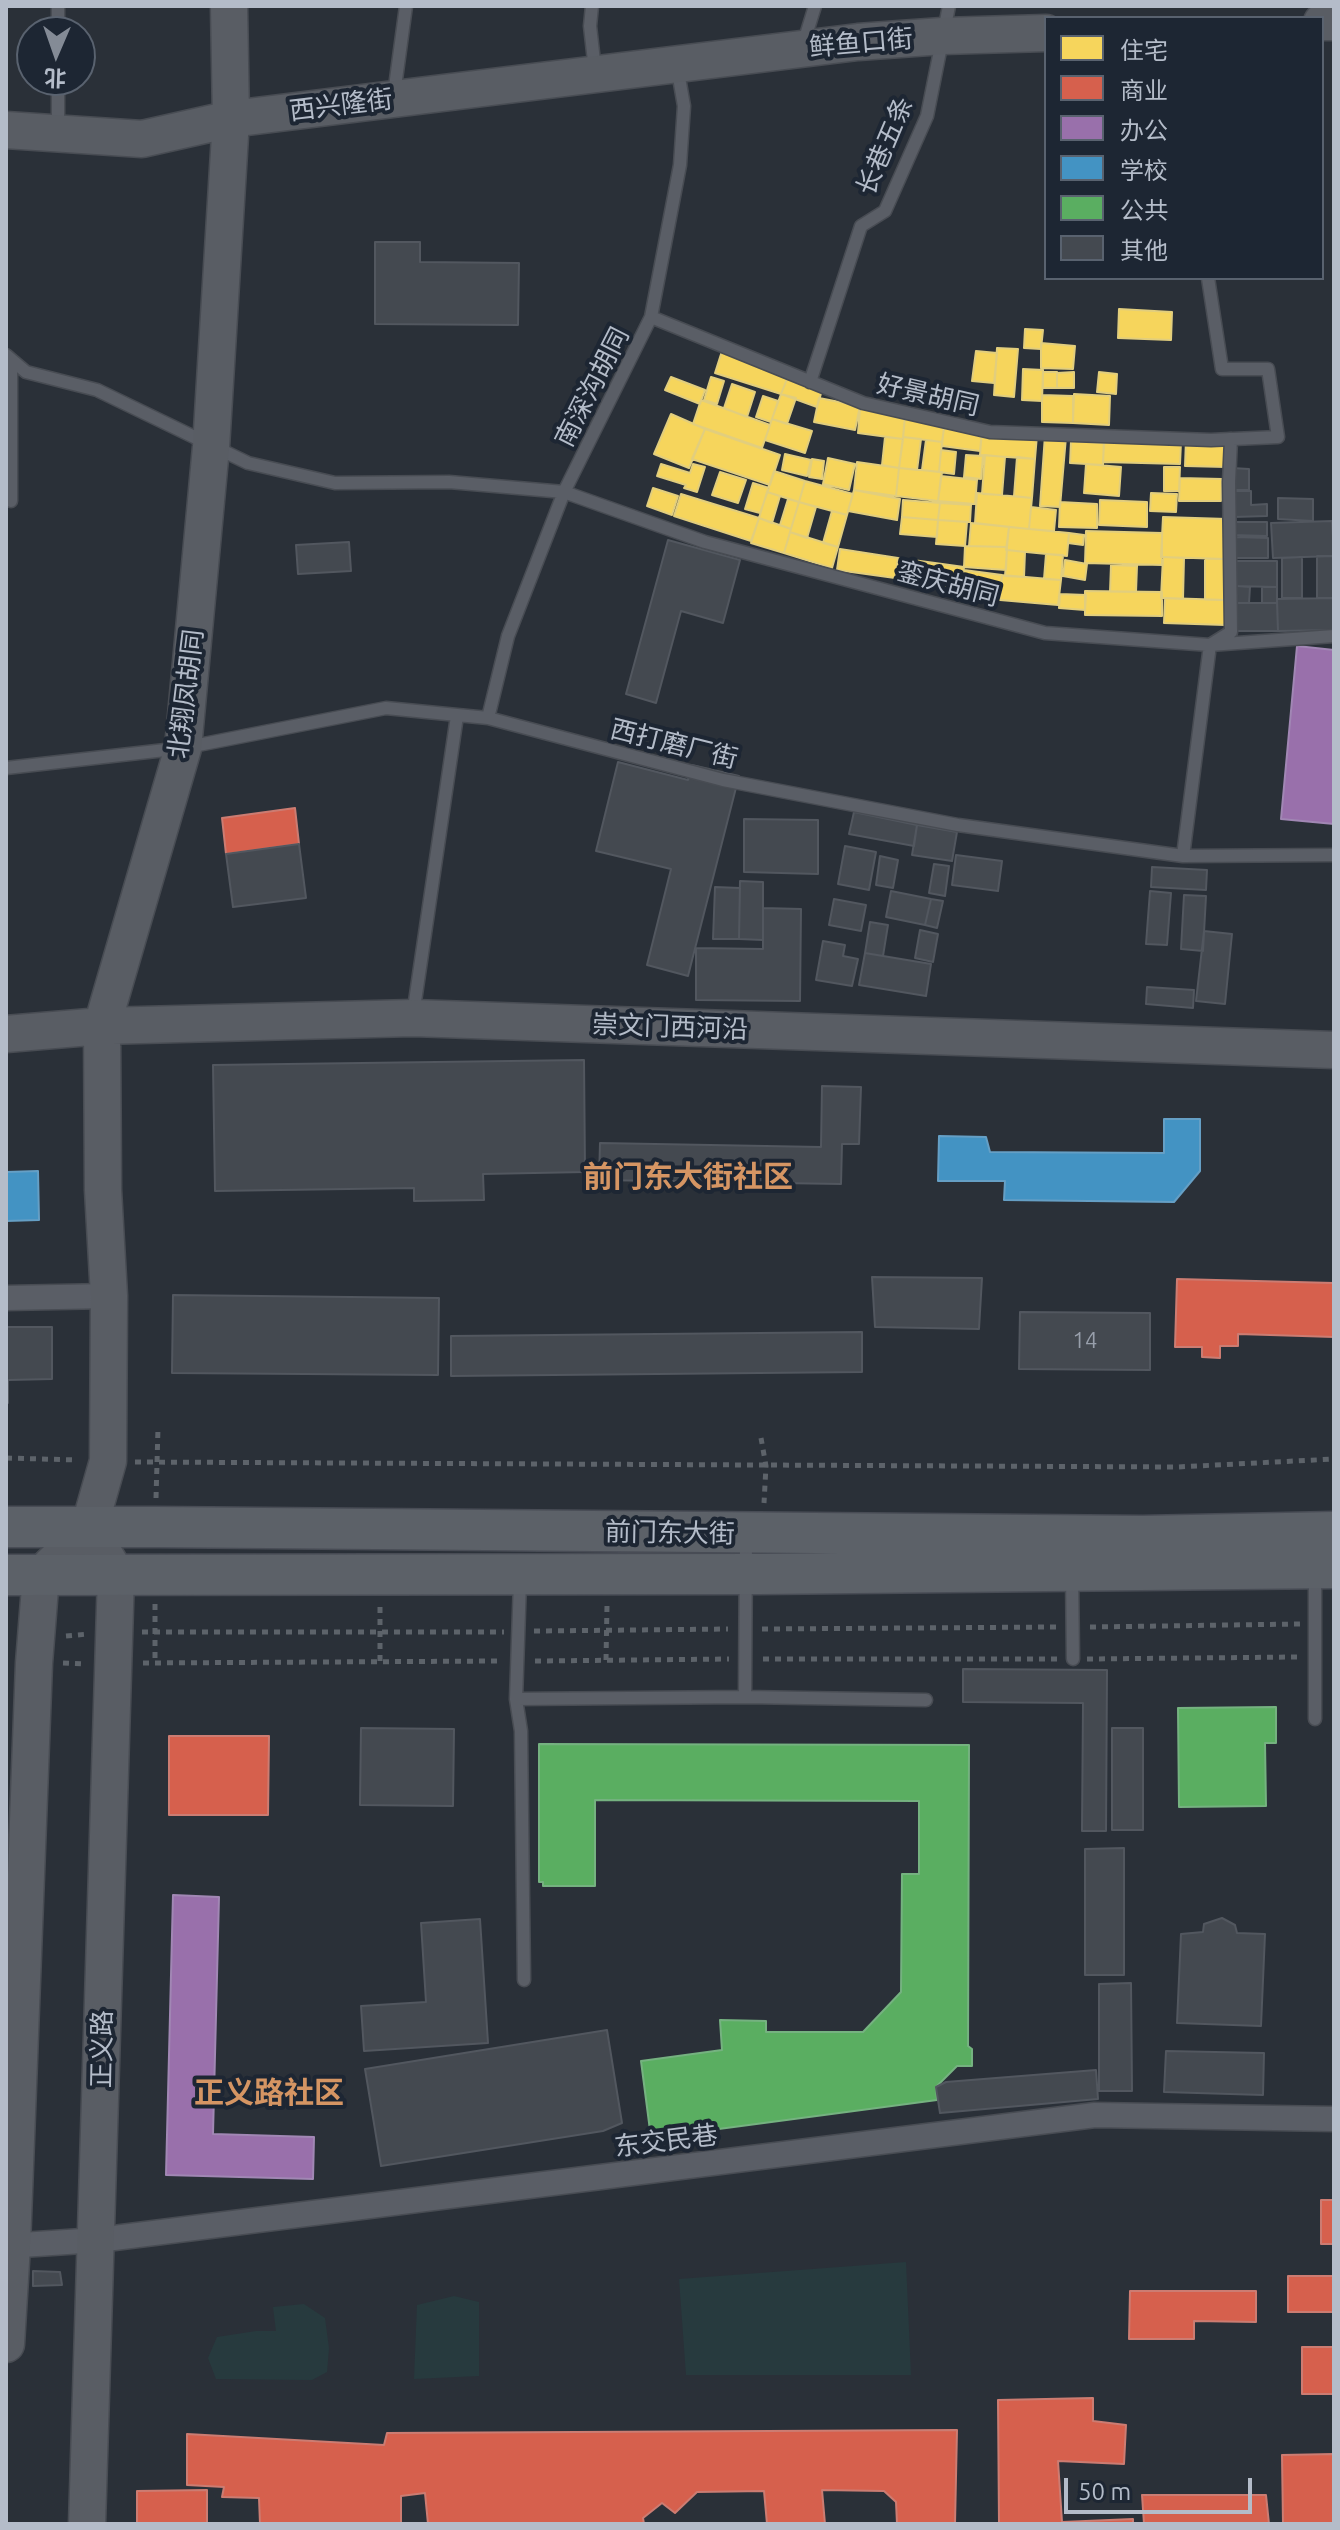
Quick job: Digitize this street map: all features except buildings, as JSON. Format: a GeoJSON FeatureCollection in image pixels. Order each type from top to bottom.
{"type":"FeatureCollection","features":[{"type":"Feature","properties":{"kind":"main road","name":"前门东大街"},"geometry":{"type":"LineString","coordinates":[[6,1527],[1143,1536],[1334,1532]]}},
{"type":"Feature","properties":{"kind":"main road","name":"前门东大街"},"geometry":{"type":"LineString","coordinates":[[24,1575],[746,1574],[1324,1568]]}},
{"type":"Feature","properties":{"kind":"street","name":"北翔凤胡同"},"geometry":{"type":"LineString","coordinates":[[89,1528],[108,1461],[109,1296],[103,1190],[102,1026],[183,748],[211,447],[231,119],[229,6]]}},
{"type":"Feature","properties":{"kind":"street","name":"鲜鱼口街"},"geometry":{"type":"LineString","coordinates":[[677,64],[802,48],[946,21],[1044,33]]}},
{"type":"Feature","properties":{"kind":"street","name":"西兴隆街"},"geometry":{"type":"LineString","coordinates":[[6,130],[142,139],[231,119],[677,64]]}},
{"type":"Feature","properties":{"kind":"street","name":"崇文门西河沿"},"geometry":{"type":"LineString","coordinates":[[6,1034],[102,1026],[413,1018],[1334,1050]]}},
{"type":"Feature","properties":{"kind":"street"},"geometry":{"type":"LineString","coordinates":[[6,1298],[109,1296]]}},
{"type":"Feature","properties":{"kind":"street"},"geometry":{"type":"LineString","coordinates":[[6,2344],[34,1663],[22,1636],[24,1575],[89,1528],[116,1574]]}},
{"type":"Feature","properties":{"kind":"street","name":"正义路"},"geometry":{"type":"LineString","coordinates":[[87,2524],[116,1574]]}},
{"type":"Feature","properties":{"kind":"street","name":"东交民巷"},"geometry":{"type":"LineString","coordinates":[[9,2245],[98,2240],[1095,2115],[1334,2119]]}},
{"type":"Feature","properties":{"kind":"lane"},"geometry":{"type":"LineString","coordinates":[[394,98],[406,6]]}},
{"type":"Feature","properties":{"kind":"lane"},"geometry":{"type":"LineString","coordinates":[[592,6],[590,26],[596,73]]}},
{"type":"Feature","properties":{"kind":"lane"},"geometry":{"type":"LineString","coordinates":[[802,48],[815,6]]}},
{"type":"Feature","properties":{"kind":"lane","name":"长巷五条"},"geometry":{"type":"LineString","coordinates":[[810,382],[861,226],[885,211],[927,116],[946,21]]}},
{"type":"Feature","properties":{"kind":"lane","name":"南深沟胡同"},"geometry":{"type":"LineString","coordinates":[[488,718],[508,636],[564,492],[651,317],[680,165],[684,106],[677,64]]}},
{"type":"Feature","properties":{"kind":"lane"},"geometry":{"type":"LineString","coordinates":[[58,96],[58,133]]}},
{"type":"Feature","properties":{"kind":"lane","name":"好景胡同"},"geometry":{"type":"LineString","coordinates":[[651,317],[863,403],[990,432],[1211,440],[1278,437],[1268,369],[1222,369],[1208,280]]}},
{"type":"Feature","properties":{"kind":"lane"},"geometry":{"type":"LineString","coordinates":[[9,358],[26,372],[97,390],[248,463],[335,483],[449,482],[564,492]]}},
{"type":"Feature","properties":{"kind":"lane"},"geometry":{"type":"LineString","coordinates":[[9,358],[11,501]]}},
{"type":"Feature","properties":{"kind":"lane"},"geometry":{"type":"LineString","coordinates":[[1183,856],[1210,645],[1231,632],[1231,439],[1211,440]]}},
{"type":"Feature","properties":{"kind":"lane","name":"銮庆胡同"},"geometry":{"type":"LineString","coordinates":[[564,492],[705,542],[1045,633],[1210,645],[1334,636]]}},
{"type":"Feature","properties":{"kind":"lane","name":"西打磨厂街"},"geometry":{"type":"LineString","coordinates":[[6,768],[183,748],[386,708],[488,718],[723,780],[958,825],[1183,856],[1334,855]]}},
{"type":"Feature","properties":{"kind":"lane"},"geometry":{"type":"LineString","coordinates":[[413,1018],[457,716]]}},
{"type":"Feature","properties":{"kind":"lane"},"geometry":{"type":"LineString","coordinates":[[745,1697],[746,1534]]}},
{"type":"Feature","properties":{"kind":"lane"},"geometry":{"type":"LineString","coordinates":[[1315,1719],[1315,1624],[1324,1568]]}},
{"type":"Feature","properties":{"kind":"lane"},"geometry":{"type":"LineString","coordinates":[[1072,1571],[1073,1659]]}},
{"type":"Feature","properties":{"kind":"lane"},"geometry":{"type":"LineString","coordinates":[[520,1575],[516,1699],[521,1731],[524,1980]]}},
{"type":"Feature","properties":{"kind":"lane"},"geometry":{"type":"LineString","coordinates":[[516,1699],[745,1697],[926,1700]]}},
{"type":"Feature","properties":{"kind":"path"},"geometry":{"type":"LineString","coordinates":[[6,1458],[1177,1467],[1334,1459]]}},
{"type":"Feature","properties":{"kind":"path"},"geometry":{"type":"LineString","coordinates":[[380,1592],[380,1661]]}},
{"type":"Feature","properties":{"kind":"path"},"geometry":{"type":"LineString","coordinates":[[606,1660],[607,1593]]}},
{"type":"Feature","properties":{"kind":"path"},"geometry":{"type":"LineString","coordinates":[[22,1636],[115,1631],[518,1632],[1315,1624]]}},
{"type":"Feature","properties":{"kind":"green space"},"geometry":{"type":"Polygon","coordinates":[[[906,2262],[911,2375],[686,2375],[679,2279],[906,2262]]]}},
{"type":"Feature","properties":{"kind":"green space"},"geometry":{"type":"Polygon","coordinates":[[[454,2296],[479,2302],[479,2376],[414,2379],[417,2305],[454,2296]]]}},
{"type":"Feature","properties":{"kind":"green space"},"geometry":{"type":"Polygon","coordinates":[[[304,2304],[325,2318],[329,2348],[327,2372],[312,2380],[216,2379],[208,2358],[217,2337],[276,2331],[273,2307],[304,2304]]]}},
{"type":"Feature","properties":{"kind":"district","name":"前门东大街社区"},"geometry":{"type":"Point","coordinates":[688,1177]}},
{"type":"Feature","properties":{"kind":"district","name":"正义路社区"},"geometry":{"type":"Point","coordinates":[269,2093]}}]}
